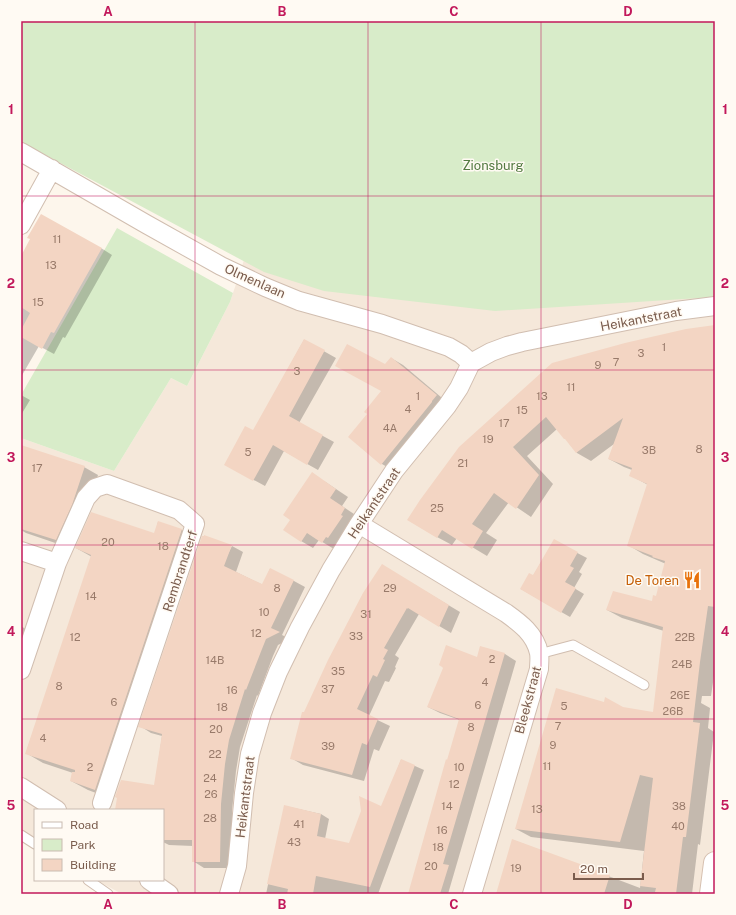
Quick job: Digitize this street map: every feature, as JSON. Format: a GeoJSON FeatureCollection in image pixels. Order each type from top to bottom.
{"type":"FeatureCollection","features":[{"type":"Feature","properties":{"kind":"main road"},"geometry":{"type":"LineString","coordinates":[[711,894],[715,863]]}},
{"type":"Feature","properties":{"kind":"street","name":"Olmenlaan"},"geometry":{"type":"LineString","coordinates":[[21,152],[221,266],[265,287],[299,301],[382,324],[449,347],[461,354],[471,363]]}},
{"type":"Feature","properties":{"kind":"street"},"geometry":{"type":"LineString","coordinates":[[23,217],[52,169]]}},
{"type":"Feature","properties":{"kind":"street","name":"Heikantstraat"},"geometry":{"type":"LineString","coordinates":[[229,894],[237,866],[244,793],[250,754],[262,713],[278,672],[300,627],[331,570],[359,524],[394,471],[460,388],[471,363],[491,352],[522,342],[676,311],[715,306]]}},
{"type":"Feature","properties":{"kind":"street","name":"Rembrandterf"},"geometry":{"type":"LineString","coordinates":[[21,670],[57,563],[86,498],[95,488],[107,484],[179,510],[195,524],[102,803]]}},
{"type":"Feature","properties":{"kind":"street","name":"Bleekstraat"},"geometry":{"type":"LineString","coordinates":[[359,524],[506,613],[522,625],[532,637],[539,654],[539,669],[472,894]]}},
{"type":"Feature","properties":{"kind":"street"},"geometry":{"type":"LineString","coordinates":[[21,551],[57,563]]}},
{"type":"Feature","properties":{"kind":"street"},"geometry":{"type":"LineString","coordinates":[[21,787],[55,809]]}},
{"type":"Feature","properties":{"kind":"street"},"geometry":{"type":"LineString","coordinates":[[150,881],[169,894]]}},
{"type":"Feature","properties":{"kind":"lane"},"geometry":{"type":"LineString","coordinates":[[539,654],[573,645],[644,685]]}},
{"type":"Feature","properties":{"kind":"lane"},"geometry":{"type":"LineString","coordinates":[[21,835],[34,843]]}},
{"type":"Feature","properties":{"kind":"lane"},"geometry":{"type":"LineString","coordinates":[[89,881],[108,894]]}},
{"type":"Feature","properties":{"kind":"shaded area"},"geometry":{"type":"Polygon","coordinates":[[[245,257],[715,292],[715,894],[122,894],[98,881],[164,881],[164,809],[34,809],[34,846],[21,839],[21,438],[114,471],[171,378],[187,386],[230,302],[245,257]]]}},
{"type":"Feature","properties":{"kind":"green space","name":"Zionsburg"},"geometry":{"type":"Polygon","coordinates":[[[21,21],[715,21],[715,297],[495,311],[324,291],[264,272],[21,142],[21,21]]]}},
{"type":"Feature","properties":{"kind":"green space"},"geometry":{"type":"Polygon","coordinates":[[[117,228],[233,293],[230,302],[187,386],[171,378],[114,471],[21,438],[21,395],[117,228]]]}},
{"type":"Feature","properties":{"kind":"building"},"geometry":{"type":"Polygon","coordinates":[[[41,214],[102,248],[54,333],[51,332],[42,349],[21,337],[21,330],[30,313],[21,307],[21,256],[30,239],[27,238],[41,214]]]}},
{"type":"Feature","properties":{"kind":"building"},"geometry":{"type":"Polygon","coordinates":[[[715,325],[715,607],[708,606],[693,722],[700,723],[686,837],[683,837],[676,894],[670,894],[655,892],[656,888],[640,886],[653,778],[640,775],[620,842],[515,829],[556,688],[604,702],[605,697],[623,707],[653,712],[663,627],[606,610],[613,591],[652,601],[653,595],[656,596],[665,561],[627,546],[647,484],[629,476],[632,468],[608,459],[623,418],[576,453],[546,417],[513,447],[539,475],[516,509],[494,493],[472,524],[483,531],[472,549],[442,530],[437,538],[407,520],[459,447],[552,363],[625,343],[686,329],[715,325]]]}},
{"type":"Feature","properties":{"kind":"building"},"geometry":{"type":"Polygon","coordinates":[[[304,339],[325,350],[289,416],[323,435],[307,465],[273,445],[253,481],[224,465],[245,426],[253,430],[304,339]]]}},
{"type":"Feature","properties":{"kind":"building"},"geometry":{"type":"Polygon","coordinates":[[[347,344],[385,364],[391,357],[437,395],[381,465],[348,437],[367,414],[364,412],[381,391],[335,366],[347,344]]]}},
{"type":"Feature","properties":{"kind":"building"},"geometry":{"type":"Polygon","coordinates":[[[21,445],[85,466],[72,505],[56,540],[21,529],[21,445]]]}},
{"type":"Feature","properties":{"kind":"building"},"geometry":{"type":"Polygon","coordinates":[[[312,472],[336,489],[330,498],[345,508],[341,515],[343,516],[328,538],[326,537],[322,543],[307,533],[301,542],[283,530],[290,520],[283,515],[312,472]]]}},
{"type":"Feature","properties":{"kind":"building"},"geometry":{"type":"Polygon","coordinates":[[[91,512],[154,533],[158,521],[182,529],[95,790],[70,781],[72,772],[75,772],[75,770],[25,754],[91,555],[75,548],[91,512]]]}},
{"type":"Feature","properties":{"kind":"building"},"geometry":{"type":"Polygon","coordinates":[[[202,536],[232,545],[224,566],[262,584],[270,568],[294,580],[271,628],[280,632],[266,639],[246,690],[245,689],[229,740],[221,804],[220,862],[192,862],[192,840],[164,840],[164,809],[115,809],[117,798],[115,797],[121,780],[154,785],[162,734],[138,727],[202,536]]]}},
{"type":"Feature","properties":{"kind":"building"},"geometry":{"type":"Polygon","coordinates":[[[554,539],[578,552],[570,566],[574,568],[565,582],[576,588],[561,613],[520,589],[529,573],[533,575],[554,539]]]}},
{"type":"Feature","properties":{"kind":"building"},"geometry":{"type":"Polygon","coordinates":[[[382,564],[449,605],[439,627],[407,608],[384,648],[388,650],[383,659],[385,660],[377,677],[373,675],[357,709],[378,719],[367,745],[362,743],[352,775],[290,759],[302,712],[304,712],[328,660],[363,593],[382,564]]]}},
{"type":"Feature","properties":{"kind":"building"},"geometry":{"type":"Polygon","coordinates":[[[446,645],[477,657],[480,646],[505,653],[443,864],[449,865],[440,894],[408,894],[446,759],[447,760],[459,719],[427,707],[443,668],[439,665],[446,645]]]}},
{"type":"Feature","properties":{"kind":"building"},"geometry":{"type":"Polygon","coordinates":[[[401,759],[415,765],[370,887],[316,876],[313,894],[287,894],[288,889],[267,884],[284,805],[321,814],[317,836],[349,843],[361,811],[359,796],[381,806],[401,759]]]}},
{"type":"Feature","properties":{"kind":"building"},"geometry":{"type":"Polygon","coordinates":[[[512,839],[610,875],[604,894],[496,894],[512,839]]]}},
{"type":"Feature","properties":{"kind":"place","name":"De Toren"},"geometry":{"type":"Point","coordinates":[692,580]}}]}
